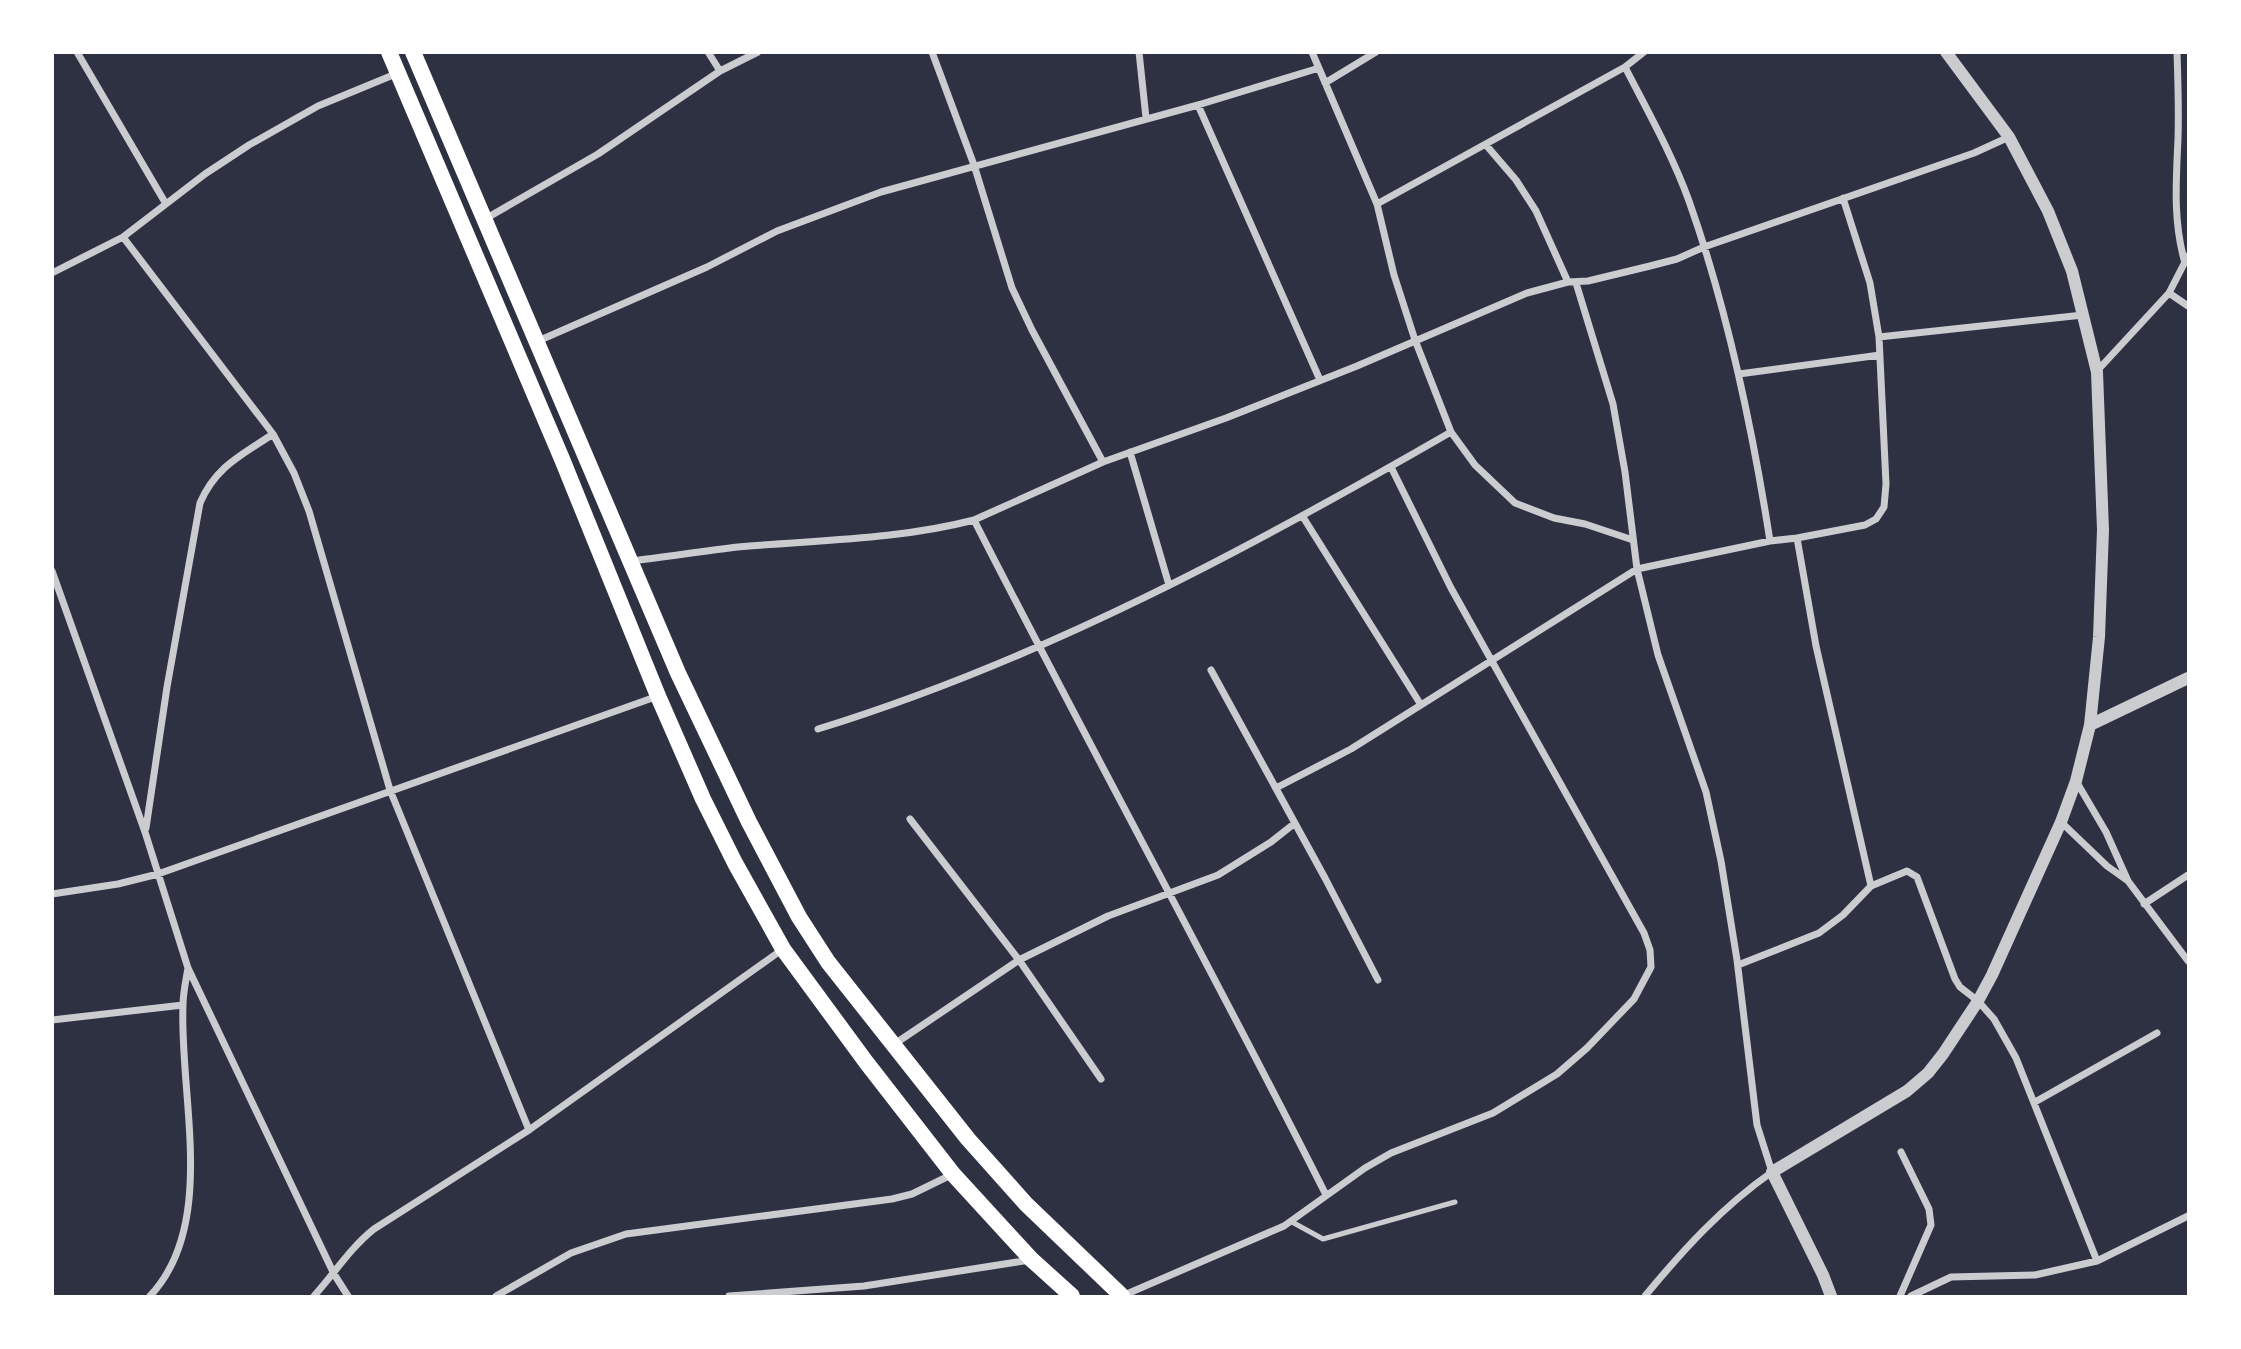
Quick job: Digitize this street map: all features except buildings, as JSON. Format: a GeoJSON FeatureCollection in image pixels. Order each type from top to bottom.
{"type":"FeatureCollection","features":[{"type":"Feature","properties":{"kind":"main road"},"geometry":{"type":"LineString","coordinates":[[389,52],[562,459],[658,696],[703,799],[735,863],[783,949],[866,1062],[953,1174],[1031,1259],[1072,1297]]}},
{"type":"Feature","properties":{"kind":"main road"},"geometry":{"type":"LineString","coordinates":[[413,52],[630,562],[722,767],[799,917],[828,962],[968,1139],[1026,1204],[1121,1296]]}},
{"type":"Feature","properties":{"kind":"main road"},"geometry":{"type":"LineString","coordinates":[[562,459],[583,449]]}},
{"type":"Feature","properties":{"kind":"main road"},"geometry":{"type":"LineString","coordinates":[[588,522],[610,514]]}},
{"type":"Feature","properties":{"kind":"street"},"geometry":{"type":"LineString","coordinates":[[77,52],[166,204]]}},
{"type":"Feature","properties":{"kind":"street"},"geometry":{"type":"LineString","coordinates":[[708,52],[720,71]]}},
{"type":"Feature","properties":{"kind":"street"},"geometry":{"type":"LineString","coordinates":[[484,220],[598,154],[720,71],[758,52]]}},
{"type":"Feature","properties":{"kind":"street"},"geometry":{"type":"LineString","coordinates":[[932,52],[974,165],[1004,265],[1022,310],[1104,462]]}},
{"type":"Feature","properties":{"kind":"street"},"geometry":{"type":"LineString","coordinates":[[1139,52],[1146,118]]}},
{"type":"Feature","properties":{"kind":"street"},"geometry":{"type":"LineString","coordinates":[[1312,52],[1377,204],[1394,275],[1415,340],[1451,432],[1475,465],[1515,503],[1554,518],[1585,524],[1633,540]]}},
{"type":"Feature","properties":{"kind":"street"},"geometry":{"type":"LineString","coordinates":[[1325,83],[1376,52]]}},
{"type":"Feature","properties":{"kind":"street"},"geometry":{"type":"LineString","coordinates":[[1377,204],[1625,67],[1644,52]]}},
{"type":"Feature","properties":{"kind":"street"},"geometry":{"type":"LineString","coordinates":[[1645,1297],[1714,1218],[1772,1172],[1907,1091],[1928,1073],[1943,1054],[1978,1001],[2061,822],[2076,781],[2090,725],[2099,637],[2103,530],[2097,372],[2071,271],[2048,211],[2009,137],[1946,52]]}},
{"type":"Feature","properties":{"kind":"street"},"geometry":{"type":"LineString","coordinates":[[2097,372],[2169,293],[2187,259],[2179,242],[2175,213],[2179,97],[2177,52]]}},
{"type":"Feature","properties":{"kind":"street"},"geometry":{"type":"LineString","coordinates":[[1625,67],[1667,151],[1688,199],[1704,247],[1740,373],[1770,541]]}},
{"type":"Feature","properties":{"kind":"street"},"geometry":{"type":"LineString","coordinates":[[537,341],[707,267],[803,220],[881,191],[1198,105],[1319,68]]}},
{"type":"Feature","properties":{"kind":"street"},"geometry":{"type":"LineString","coordinates":[[52,273],[71,266],[123,237],[205,174],[307,112],[398,73]]}},
{"type":"Feature","properties":{"kind":"street"},"geometry":{"type":"LineString","coordinates":[[1198,105],[1320,380]]}},
{"type":"Feature","properties":{"kind":"street"},"geometry":{"type":"LineString","coordinates":[[630,562],[735,548],[858,538],[951,526],[974,520],[1104,462],[1226,418],[1357,366],[1527,293],[1677,259],[1704,247],[1974,153],[2009,137]]}},
{"type":"Feature","properties":{"kind":"street"},"geometry":{"type":"LineString","coordinates":[[1486,145],[1516,180],[1536,211],[1572,282],[1613,404],[1637,569],[1658,656],[1706,793],[1721,861],[1738,965],[1757,1125],[1772,1172],[1824,1275],[1831,1297]]}},
{"type":"Feature","properties":{"kind":"street"},"geometry":{"type":"LineString","coordinates":[[1276,788],[1351,749],[1637,569],[1770,541],[1865,525],[1877,519],[1884,507],[1886,485],[1879,337],[1870,284],[1843,198]]}},
{"type":"Feature","properties":{"kind":"street"},"geometry":{"type":"LineString","coordinates":[[123,237],[273,434],[294,472],[309,511],[390,790],[529,1130]]}},
{"type":"Feature","properties":{"kind":"street"},"geometry":{"type":"LineString","coordinates":[[2169,293],[2189,306]]}},
{"type":"Feature","properties":{"kind":"street"},"geometry":{"type":"LineString","coordinates":[[1879,337],[2084,314]]}},
{"type":"Feature","properties":{"kind":"street"},"geometry":{"type":"LineString","coordinates":[[1740,373],[1880,355]]}},
{"type":"Feature","properties":{"kind":"street"},"geometry":{"type":"LineString","coordinates":[[818,729],[890,707],[1038,646],[1169,585],[1303,517],[1451,432]]}},
{"type":"Feature","properties":{"kind":"street"},"geometry":{"type":"LineString","coordinates":[[145,832],[167,687],[200,503],[208,484],[221,470],[273,434]]}},
{"type":"Feature","properties":{"kind":"street"},"geometry":{"type":"LineString","coordinates":[[1130,452],[1169,585]]}},
{"type":"Feature","properties":{"kind":"street"},"geometry":{"type":"LineString","coordinates":[[1121,1296],[1292,1222],[1326,1195],[1391,1153],[1493,1113],[1557,1074],[1587,1048],[1634,999],[1651,967],[1650,950],[1644,933],[1451,588],[1391,467]]}},
{"type":"Feature","properties":{"kind":"street"},"geometry":{"type":"LineString","coordinates":[[1303,517],[1421,705]]}},
{"type":"Feature","properties":{"kind":"street"},"geometry":{"type":"LineString","coordinates":[[974,520],[1326,1195]]}},
{"type":"Feature","properties":{"kind":"street"},"geometry":{"type":"LineString","coordinates":[[1797,538],[1816,646],[1871,886]]}},
{"type":"Feature","properties":{"kind":"street"},"geometry":{"type":"LineString","coordinates":[[52,571],[145,832],[188,968],[334,1274],[348,1297]]}},
{"type":"Feature","properties":{"kind":"street"},"geometry":{"type":"LineString","coordinates":[[1211,670],[1378,980]]}},
{"type":"Feature","properties":{"kind":"street"},"geometry":{"type":"LineString","coordinates":[[2090,725],[2189,678]]}},
{"type":"Feature","properties":{"kind":"street"},"geometry":{"type":"LineString","coordinates":[[52,894],[118,884],[158,874],[658,696]]}},
{"type":"Feature","properties":{"kind":"street"},"geometry":{"type":"LineString","coordinates":[[2076,781],[2112,844],[2128,881],[2189,961]]}},
{"type":"Feature","properties":{"kind":"street"},"geometry":{"type":"LineString","coordinates":[[910,819],[1019,960],[1101,1079]]}},
{"type":"Feature","properties":{"kind":"street"},"geometry":{"type":"LineString","coordinates":[[2061,822],[2107,866],[2128,881]]}},
{"type":"Feature","properties":{"kind":"street"},"geometry":{"type":"LineString","coordinates":[[893,1046],[1019,960],[1108,916],[1218,875],[1271,842],[1295,823]]}},
{"type":"Feature","properties":{"kind":"street"},"geometry":{"type":"LineString","coordinates":[[1738,965],[1819,933],[1843,915],[1871,886],[1907,871],[1917,877],[1955,979],[1968,995],[1978,1001],[2002,1032],[2035,1102],[2097,1261]]}},
{"type":"Feature","properties":{"kind":"street"},"geometry":{"type":"LineString","coordinates":[[2144,904],[2189,875]]}},
{"type":"Feature","properties":{"kind":"street"},"geometry":{"type":"LineString","coordinates":[[314,1297],[352,1249],[374,1229],[529,1130],[783,949]]}},
{"type":"Feature","properties":{"kind":"street"},"geometry":{"type":"LineString","coordinates":[[150,1297],[176,1260],[185,1223],[190,1157],[183,1005],[188,968]]}},
{"type":"Feature","properties":{"kind":"street"},"geometry":{"type":"LineString","coordinates":[[52,1020],[183,1005]]}},
{"type":"Feature","properties":{"kind":"street"},"geometry":{"type":"LineString","coordinates":[[2035,1102],[2157,1033]]}},
{"type":"Feature","properties":{"kind":"street"},"geometry":{"type":"LineString","coordinates":[[1900,1297],[1931,1226],[1929,1209],[1901,1152]]}},
{"type":"Feature","properties":{"kind":"street"},"geometry":{"type":"LineString","coordinates":[[496,1297],[571,1253],[626,1234],[892,1199],[912,1194],[953,1174]]}},
{"type":"Feature","properties":{"kind":"street"},"geometry":{"type":"LineString","coordinates":[[1911,1297],[1951,1278],[2035,1275],[2097,1261],[2189,1216]]}},
{"type":"Feature","properties":{"kind":"street"},"geometry":{"type":"LineString","coordinates":[[729,1297],[864,1286],[1031,1259]]}},
{"type":"Feature","properties":{"kind":"lane"},"geometry":{"type":"LineString","coordinates":[[1292,1222],[1323,1239],[1455,1202]]}}]}
